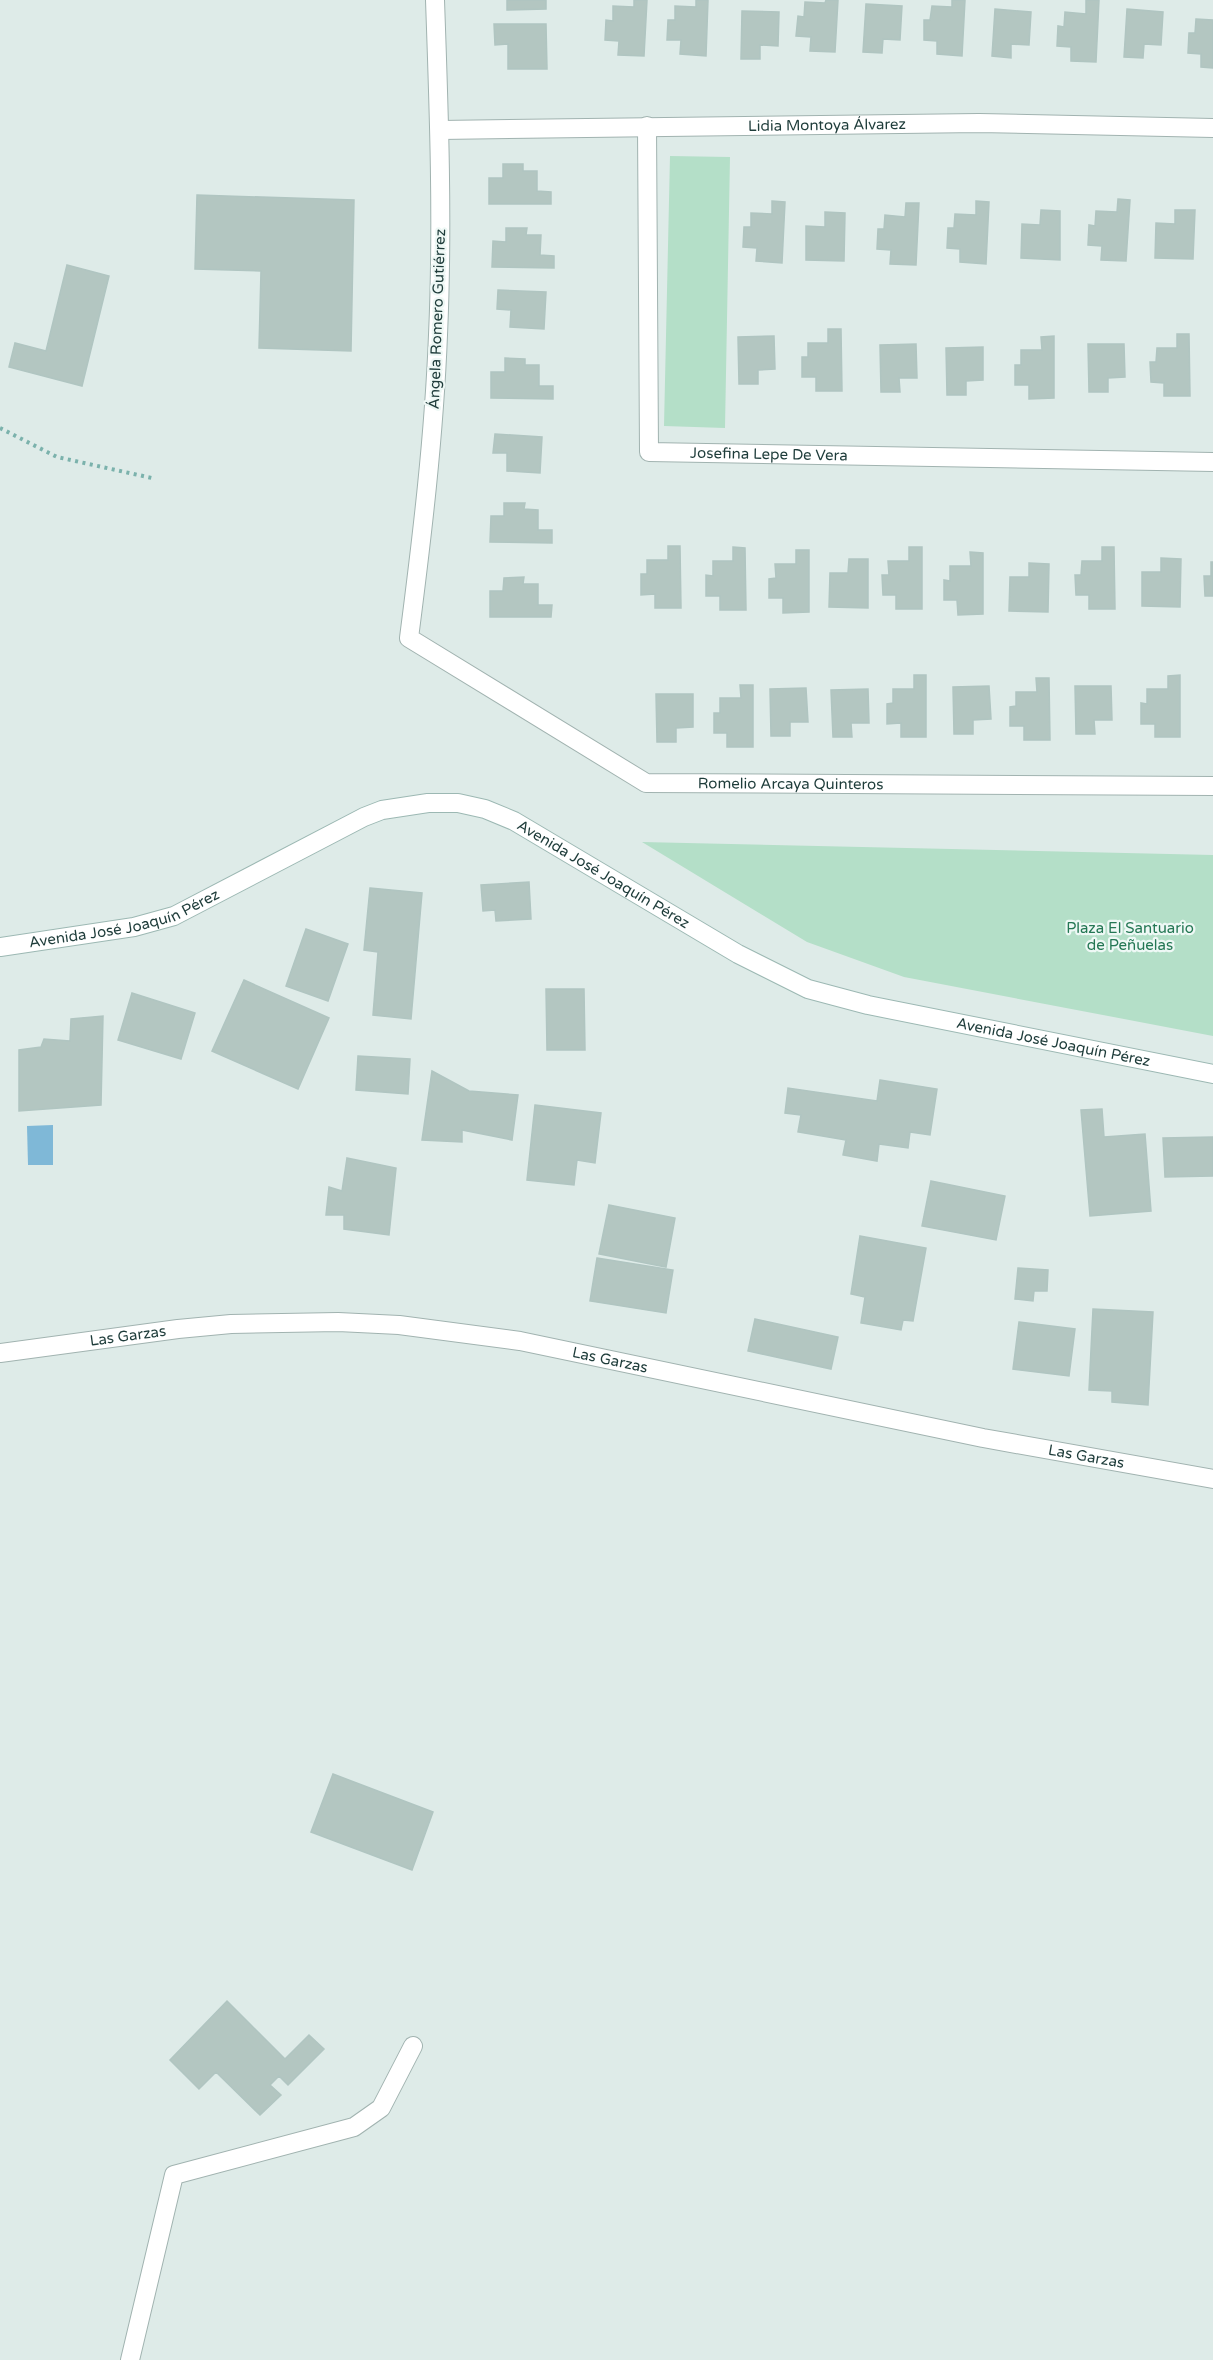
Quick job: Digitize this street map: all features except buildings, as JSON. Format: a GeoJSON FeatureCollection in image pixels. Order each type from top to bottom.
{"type":"FeatureCollection","features":[{"type":"Feature","properties":{"kind":"street","name":"Ángela Romero Gutiérrez"},"geometry":{"type":"LineString","coordinates":[[409,638],[423,538],[438,346],[441,232],[435,0]]}},
{"type":"Feature","properties":{"kind":"street","name":"Lidia Montoya Álvarez"},"geometry":{"type":"LineString","coordinates":[[440,130],[979,123],[1213,128]]}},
{"type":"Feature","properties":{"kind":"street","name":"Josefina Lepe De Vera"},"geometry":{"type":"LineString","coordinates":[[647,126],[649,452],[1213,462]]}},
{"type":"Feature","properties":{"kind":"street","name":"Romelio Arcaya Quinteros"},"geometry":{"type":"LineString","coordinates":[[409,638],[646,783],[1213,786]]}},
{"type":"Feature","properties":{"kind":"street","name":"Avenida José Joaquín Pérez"},"geometry":{"type":"LineString","coordinates":[[0,947],[134,927],[174,915],[364,817],[399,806],[458,803],[485,809],[524,827],[738,954],[808,989],[868,1005],[1213,1074]]}},
{"type":"Feature","properties":{"kind":"street","name":"Las Garzas"},"geometry":{"type":"LineString","coordinates":[[0,1353],[231,1324],[338,1322],[399,1325],[520,1341],[983,1438],[1213,1479]]}},
{"type":"Feature","properties":{"kind":"street"},"geometry":{"type":"LineString","coordinates":[[129,2360],[174,2175],[354,2127],[381,2108],[413,2046]]}},
{"type":"Feature","properties":{"kind":"path"},"geometry":{"type":"LineString","coordinates":[[0,428],[57,457],[152,478]]}},
{"type":"Feature","properties":{"kind":"green space"},"geometry":{"type":"Polygon","coordinates":[[[670,156],[730,157],[725,428],[664,426],[670,156]]]}},
{"type":"Feature","properties":{"kind":"green space","name":"Plaza El Santuario de Peñuelas"},"geometry":{"type":"Polygon","coordinates":[[[642,842],[1213,855],[1213,1036],[904,977],[807,942],[642,842]]]}},
{"type":"Feature","properties":{"kind":"water"},"geometry":{"type":"Polygon","coordinates":[[[53,1125],[53,1165],[28,1165],[27,1126],[53,1125]]]}}]}
